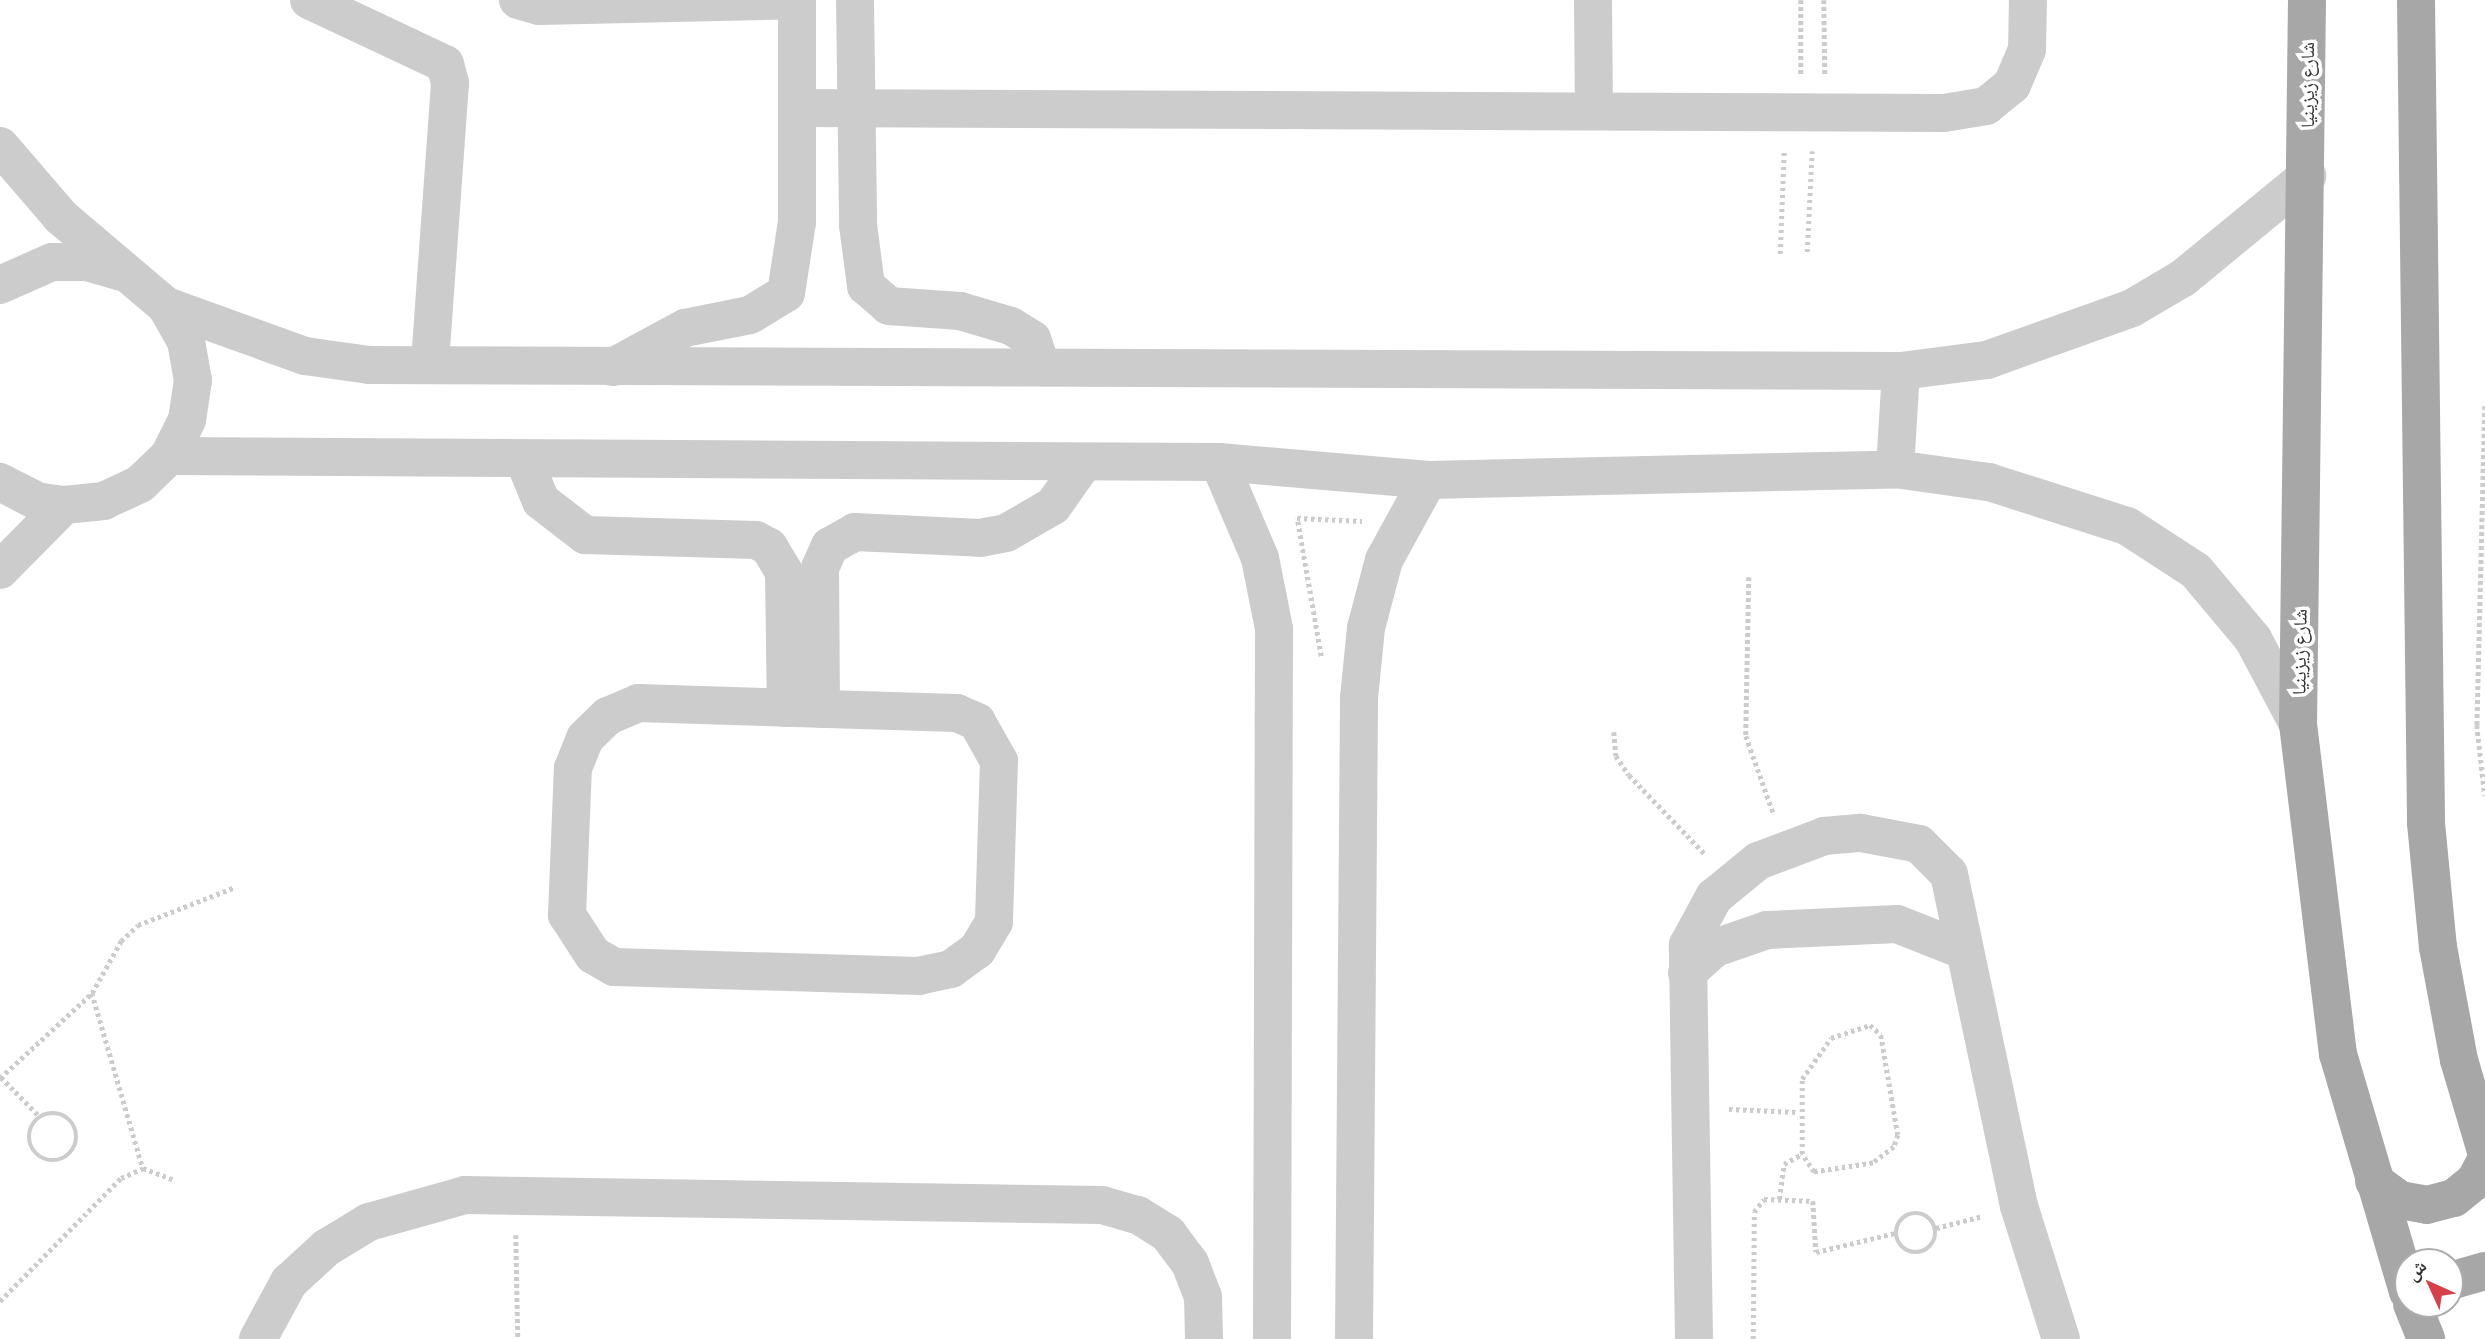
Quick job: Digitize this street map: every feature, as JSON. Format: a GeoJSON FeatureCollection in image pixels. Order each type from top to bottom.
{"type":"FeatureCollection","features":[{"type":"Feature","properties":{"kind":"main road","name":"شارع زيزينيا"},"geometry":{"type":"LineString","coordinates":[[2307,0],[2308,176],[2298,724],[2338,1054],[2395,1248]]}},
{"type":"Feature","properties":{"kind":"main road"},"geometry":{"type":"LineString","coordinates":[[2416,0],[2426,823],[2445,984],[2485,1148]]}},
{"type":"Feature","properties":{"kind":"main road"},"geometry":{"type":"LineString","coordinates":[[2374,1181],[2400,1200],[2427,1205],[2454,1198],[2475,1181],[2485,1162]]}},
{"type":"Feature","properties":{"kind":"main road"},"geometry":{"type":"LineString","coordinates":[[2464,1277],[2485,1271]]}},
{"type":"Feature","properties":{"kind":"main road"},"geometry":{"type":"LineString","coordinates":[[2418,1318],[2426,1339]]}},
{"type":"Feature","properties":{"kind":"street"},"geometry":{"type":"LineString","coordinates":[[309,0],[445,64],[450,83],[430,363]]}},
{"type":"Feature","properties":{"kind":"street"},"geometry":{"type":"LineString","coordinates":[[518,0],[539,6],[797,0],[797,222],[795,268],[786,293],[770,308],[685,328],[613,367]]}},
{"type":"Feature","properties":{"kind":"street"},"geometry":{"type":"LineString","coordinates":[[855,0],[858,225],[866,286],[875,299],[889,306],[986,316],[1032,339],[1041,365]]}},
{"type":"Feature","properties":{"kind":"street"},"geometry":{"type":"LineString","coordinates":[[1593,0],[1594,110]]}},
{"type":"Feature","properties":{"kind":"street"},"geometry":{"type":"LineString","coordinates":[[797,108],[1944,113],[1986,106],[2012,85],[2027,50],[2028,0]]}},
{"type":"Feature","properties":{"kind":"street"},"geometry":{"type":"LineString","coordinates":[[4,161],[122,272],[166,306],[305,356],[369,365],[430,363],[613,367],[1041,365],[1901,371],[1987,359],[2132,308],[2183,278],[2308,176]]}},
{"type":"Feature","properties":{"kind":"street"},"geometry":{"type":"LineString","coordinates":[[797,222],[858,225]]}},
{"type":"Feature","properties":{"kind":"street"},"geometry":{"type":"LineString","coordinates":[[0,285],[52,262],[87,262],[122,272]]}},
{"type":"Feature","properties":{"kind":"street"},"geometry":{"type":"LineString","coordinates":[[0,482],[37,501],[64,505],[104,501],[140,484],[169,456],[187,420],[193,380],[186,341],[166,306]]}},
{"type":"Feature","properties":{"kind":"street"},"geometry":{"type":"LineString","coordinates":[[1895,469],[1901,371]]}},
{"type":"Feature","properties":{"kind":"street"},"geometry":{"type":"LineString","coordinates":[[169,456],[1219,462],[1428,480],[1895,469],[1989,482],[2127,526],[2196,571],[2253,639],[2298,724]]}},
{"type":"Feature","properties":{"kind":"street"},"geometry":{"type":"LineString","coordinates":[[524,460],[541,501],[584,535],[756,540],[769,547],[784,572],[803,709]]}},
{"type":"Feature","properties":{"kind":"street"},"geometry":{"type":"LineString","coordinates":[[803,709],[820,568],[830,546],[855,531],[980,538],[1006,533],[1053,506],[1084,462]]}},
{"type":"Feature","properties":{"kind":"street"},"geometry":{"type":"LineString","coordinates":[[1219,462],[1260,558],[1274,629],[1272,1339]]}},
{"type":"Feature","properties":{"kind":"street"},"geometry":{"type":"LineString","coordinates":[[1354,1339],[1359,698],[1366,628],[1384,560],[1428,480]]}},
{"type":"Feature","properties":{"kind":"street"},"geometry":{"type":"LineString","coordinates":[[0,570],[64,505]]}},
{"type":"Feature","properties":{"kind":"street"},"geometry":{"type":"LineString","coordinates":[[638,704],[803,709],[957,713],[992,740],[999,761],[994,922],[977,950],[951,969],[919,976],[614,967],[593,955],[567,915],[573,768],[585,738],[608,716],[638,704]]}},
{"type":"Feature","properties":{"kind":"street"},"geometry":{"type":"LineString","coordinates":[[1694,1339],[1687,973],[1698,919],[1731,881],[1788,846],[1861,833],[1919,844],[1949,874],[2019,1206],[2061,1339]]}},
{"type":"Feature","properties":{"kind":"street"},"geometry":{"type":"LineString","coordinates":[[1687,973],[1715,948],[1767,930],[1897,923],[1963,950]]}},
{"type":"Feature","properties":{"kind":"street"},"geometry":{"type":"LineString","coordinates":[[258,1339],[289,1282],[369,1222],[428,1202],[515,1195],[1102,1205],[1148,1221],[1190,1263],[1203,1297],[1204,1339]]}},
{"type":"Feature","properties":{"kind":"path"},"geometry":{"type":"LineString","coordinates":[[1801,0],[1807,112],[1807,252]]}},
{"type":"Feature","properties":{"kind":"path"},"geometry":{"type":"LineString","coordinates":[[1780,254],[1825,0]]}},
{"type":"Feature","properties":{"kind":"path"},"geometry":{"type":"LineString","coordinates":[[2485,406],[2477,725],[2485,796]]}},
{"type":"Feature","properties":{"kind":"path"},"geometry":{"type":"LineString","coordinates":[[1749,577],[1746,736],[1757,780],[1788,846]]}},
{"type":"Feature","properties":{"kind":"path"},"geometry":{"type":"LineString","coordinates":[[1614,732],[1616,756],[1629,775],[1731,881]]}},
{"type":"Feature","properties":{"kind":"path"},"geometry":{"type":"LineString","coordinates":[[40,1116],[29,1134],[34,1153],[53,1162],[72,1154],[78,1135],[69,1117],[40,1116],[0,1077],[92,993],[121,941],[138,925],[233,888]]}},
{"type":"Feature","properties":{"kind":"path"},"geometry":{"type":"LineString","coordinates":[[92,993],[143,1168]]}},
{"type":"Feature","properties":{"kind":"path"},"geometry":{"type":"LineString","coordinates":[[1877,1029],[1898,1135],[1894,1147],[1873,1163],[1823,1174],[1806,1167],[1797,1112],[1802,1079],[1819,1050],[1846,1031],[1877,1029]]}},
{"type":"Feature","properties":{"kind":"path"},"geometry":{"type":"LineString","coordinates":[[1690,1112],[1797,1112]]}},
{"type":"Feature","properties":{"kind":"path"},"geometry":{"type":"LineString","coordinates":[[1779,1199],[1784,1164],[1802,1154]]}},
{"type":"Feature","properties":{"kind":"path"},"geometry":{"type":"LineString","coordinates":[[0,1301],[121,1178],[143,1168],[175,1180]]}},
{"type":"Feature","properties":{"kind":"path"},"geometry":{"type":"LineString","coordinates":[[515,1195],[518,1339]]}},
{"type":"Feature","properties":{"kind":"path"},"geometry":{"type":"LineString","coordinates":[[1753,1339],[1754,1212],[1764,1199],[1813,1201],[1816,1252],[1895,1233],[1914,1212],[1936,1228]]}},
{"type":"Feature","properties":{"kind":"path"},"geometry":{"type":"LineString","coordinates":[[1936,1228],[2019,1206]]}},
{"type":"Feature","properties":{"kind":"path"},"geometry":{"type":"LineString","coordinates":[[1895,1233],[1914,1253],[1931,1247],[1936,1228]]}}]}
